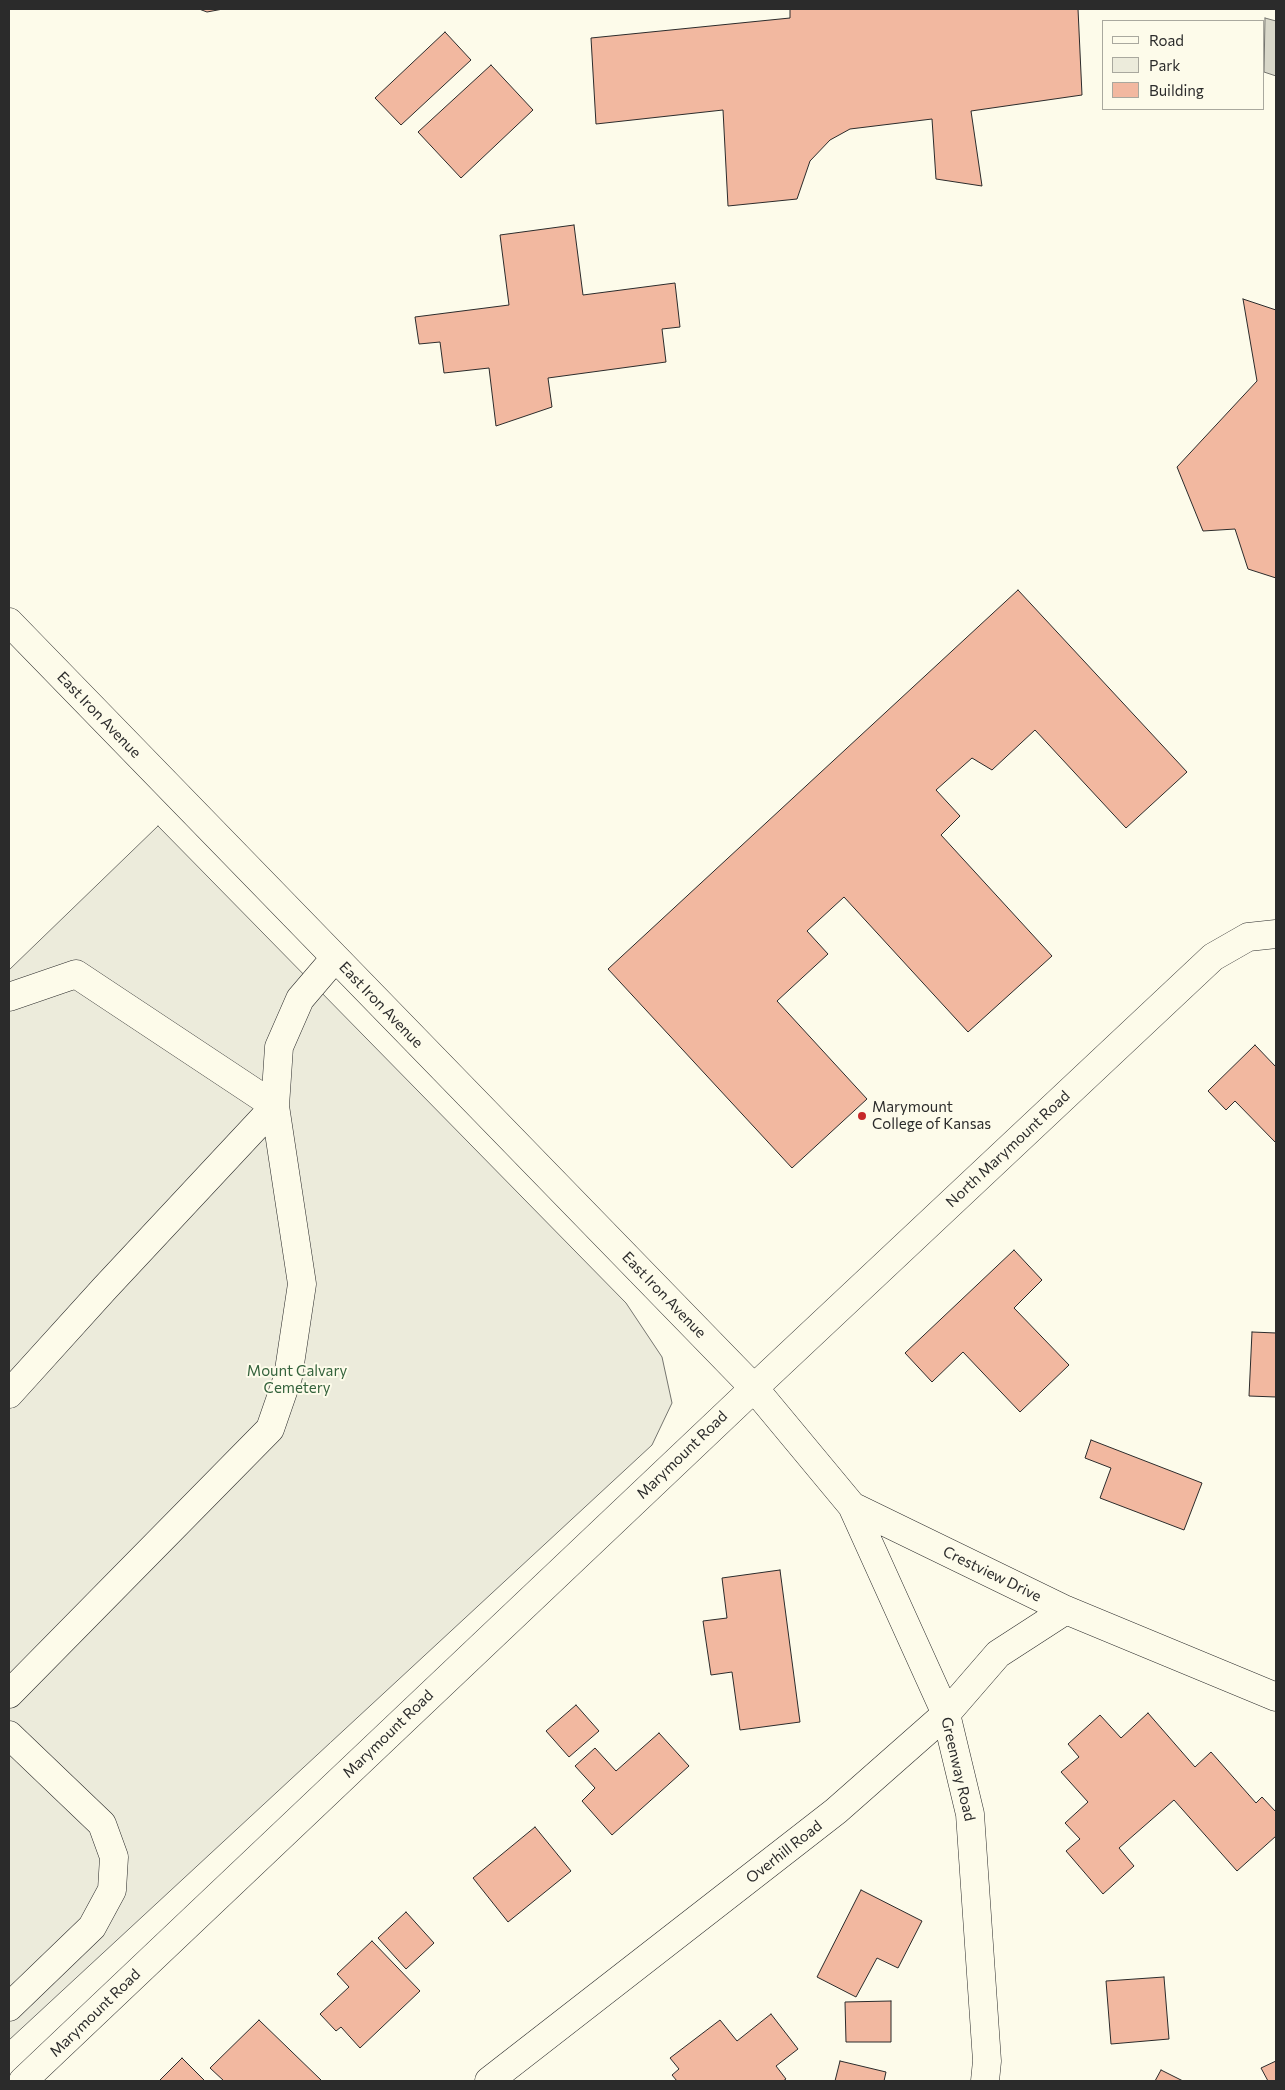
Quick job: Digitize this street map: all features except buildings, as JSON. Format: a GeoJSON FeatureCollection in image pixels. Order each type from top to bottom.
{"type":"FeatureCollection","features":[{"type":"Feature","properties":{"kind":"street","name":"East Iron Avenue"},"geometry":{"type":"LineString","coordinates":[[9,622],[754,1388]]}},
{"type":"Feature","properties":{"kind":"street","name":"North Marymount Road"},"geometry":{"type":"LineString","coordinates":[[754,1388],[1213,957],[1248,937],[1276,934]]}},
{"type":"Feature","properties":{"kind":"street"},"geometry":{"type":"LineString","coordinates":[[9,1694],[231,1471],[270,1429],[288,1377],[302,1284],[275,1106],[279,1047],[300,999],[335,958]]}},
{"type":"Feature","properties":{"kind":"street"},"geometry":{"type":"LineString","coordinates":[[9,997],[76,974],[275,1106]]}},
{"type":"Feature","properties":{"kind":"street"},"geometry":{"type":"LineString","coordinates":[[9,1394],[275,1106]]}},
{"type":"Feature","properties":{"kind":"street","name":"Crestview Drive"},"geometry":{"type":"LineString","coordinates":[[754,1388],[852,1506],[1066,1610],[1276,1697]]}},
{"type":"Feature","properties":{"kind":"street","name":"Marymount Road"},"geometry":{"type":"LineString","coordinates":[[23,2081],[754,1388]]}},
{"type":"Feature","properties":{"kind":"street","name":"Greenway Road"},"geometry":{"type":"LineString","coordinates":[[852,1506],[946,1714],[970,1814],[987,2061],[984,2081]]}},
{"type":"Feature","properties":{"kind":"street","name":"Overhill Road"},"geometry":{"type":"LineString","coordinates":[[489,2081],[836,1811],[946,1714],[998,1654],[1066,1610]]}},
{"type":"Feature","properties":{"kind":"street"},"geometry":{"type":"LineString","coordinates":[[9,1735],[102,1824],[114,1857],[112,1890],[92,1927],[9,2007]]}},
{"type":"Feature","properties":{"kind":"green space","name":"Mount Calvary Cemetery"},"geometry":{"type":"Polygon","coordinates":[[[158,826],[626,1303],[662,1357],[672,1403],[652,1445],[9,2040],[9,970],[158,826]]]}},
{"type":"Feature","properties":{"kind":"shaded area"},"geometry":{"type":"Polygon","coordinates":[[[1265,18],[1276,21],[1276,76],[1265,72],[1265,18]]]}},
{"type":"Feature","properties":{"kind":"place","name":"Marymount College of Kansas"},"geometry":{"type":"Point","coordinates":[862,1116]}}]}
